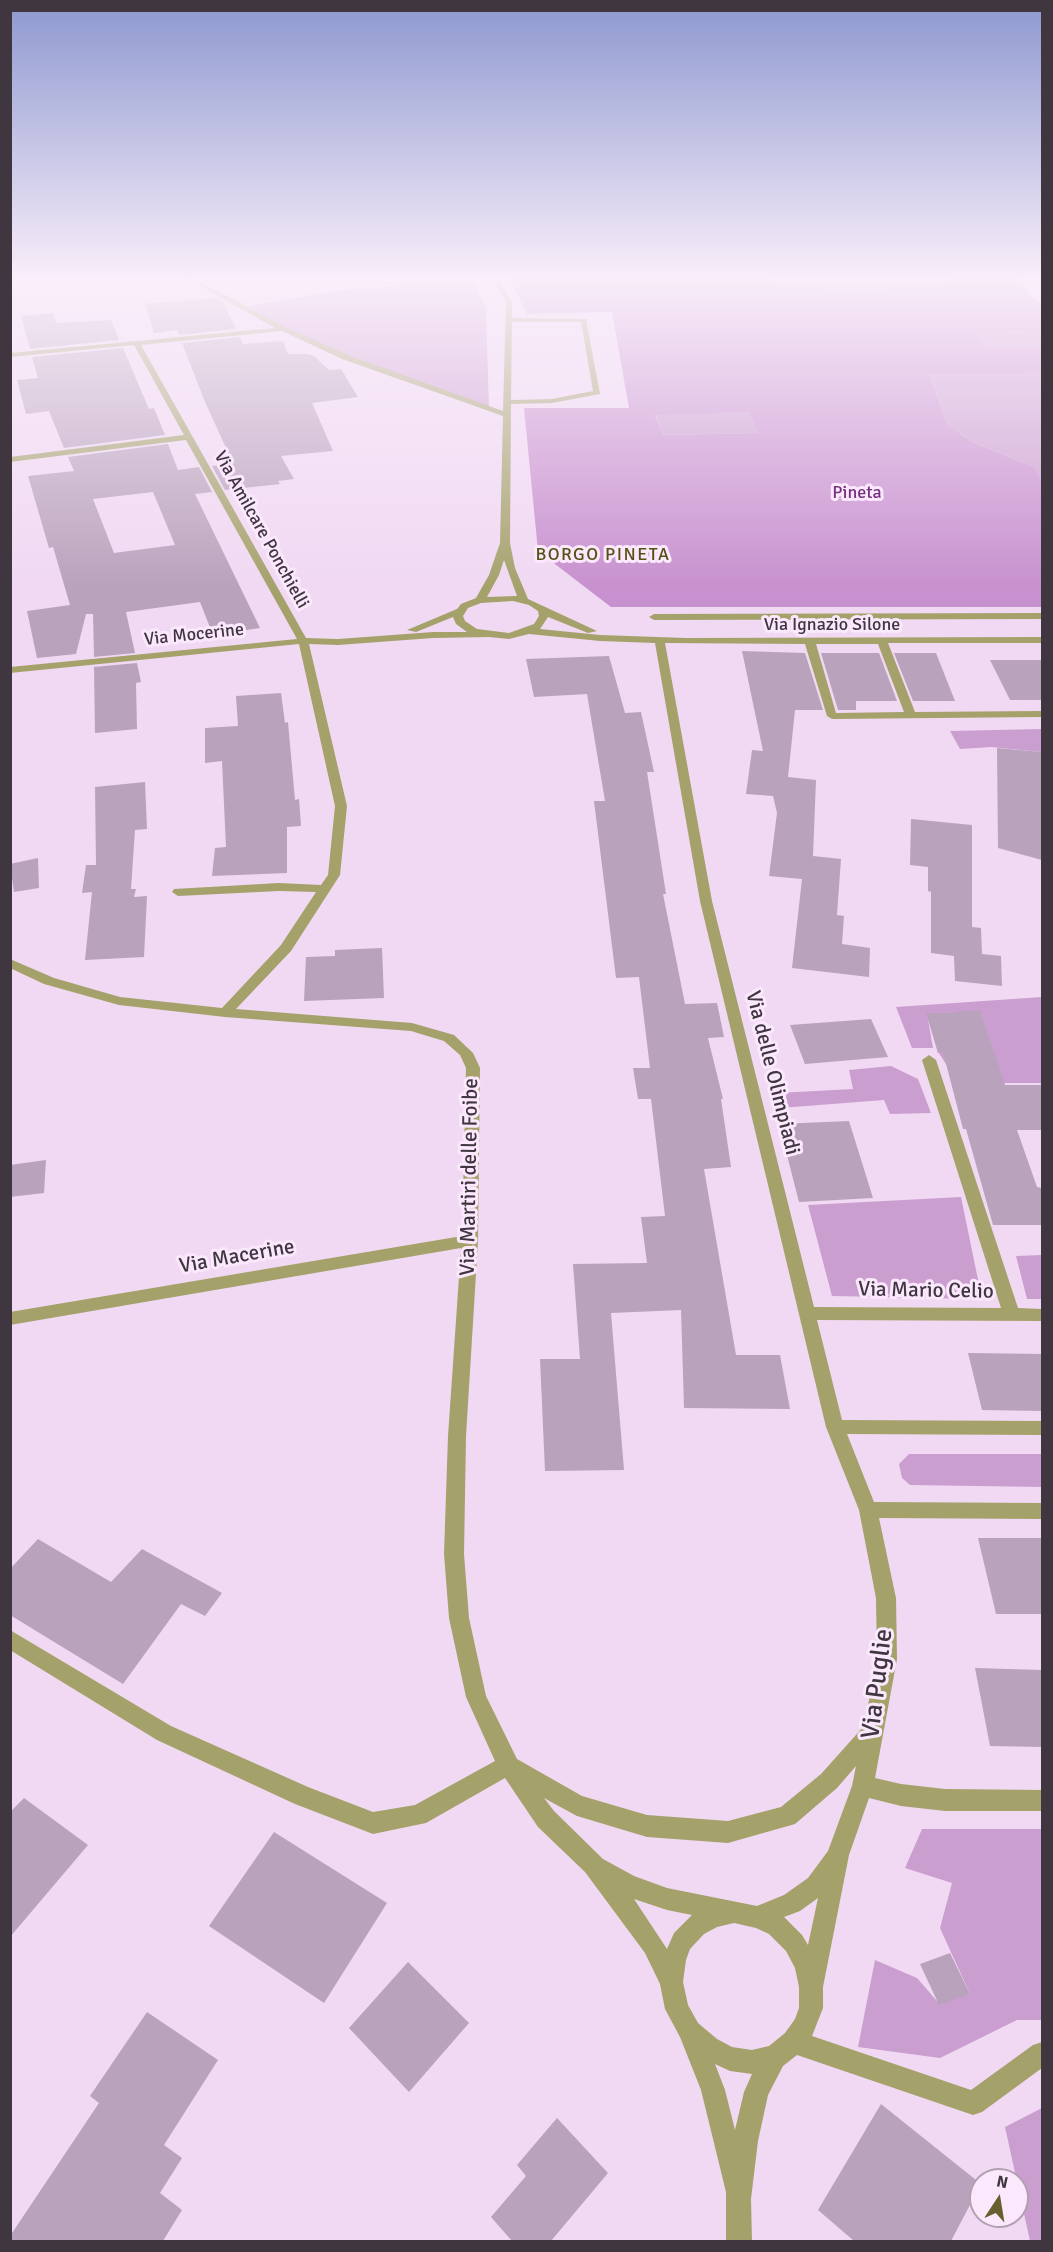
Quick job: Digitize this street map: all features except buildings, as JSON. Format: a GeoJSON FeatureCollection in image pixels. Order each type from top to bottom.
{"type":"FeatureCollection","features":[{"type":"Feature","properties":{"kind":"street","name":"Via Amilcare Ponchielli"},"geometry":{"type":"LineString","coordinates":[[157,380],[303,641],[341,806],[334,875],[286,948],[225,1012]]}},
{"type":"Feature","properties":{"kind":"street"},"geometry":{"type":"LineString","coordinates":[[406,380],[507,415]]}},
{"type":"Feature","properties":{"kind":"street"},"geometry":{"type":"LineString","coordinates":[[508,380],[505,543],[510,568],[524,600]]}},
{"type":"Feature","properties":{"kind":"street"},"geometry":{"type":"LineString","coordinates":[[507,402],[552,401],[597,392],[595,380]]}},
{"type":"Feature","properties":{"kind":"street"},"geometry":{"type":"LineString","coordinates":[[10,460],[190,437]]}},
{"type":"Feature","properties":{"kind":"street"},"geometry":{"type":"LineString","coordinates":[[479,600],[494,575],[505,543]]}},
{"type":"Feature","properties":{"kind":"street"},"geometry":{"type":"LineString","coordinates":[[479,600],[501,597],[524,600]]}},
{"type":"Feature","properties":{"kind":"street","name":"Via Mocerine"},"geometry":{"type":"LineString","coordinates":[[380,638],[427,626],[479,600]]}},
{"type":"Feature","properties":{"kind":"street","name":"Via Ignazio Silone"},"geometry":{"type":"LineString","coordinates":[[524,600],[576,626],[621,639]]}},
{"type":"Feature","properties":{"kind":"street"},"geometry":{"type":"LineString","coordinates":[[460,611],[460,622],[474,632],[485,634]]}},
{"type":"Feature","properties":{"kind":"street"},"geometry":{"type":"LineString","coordinates":[[530,631],[543,621],[543,611]]}},
{"type":"Feature","properties":{"kind":"street"},"geometry":{"type":"LineString","coordinates":[[654,617],[813,631],[1042,616]]}},
{"type":"Feature","properties":{"kind":"street","name":"Via Mocerine"},"geometry":{"type":"LineString","coordinates":[[10,670],[303,641],[338,642],[485,634],[509,636],[530,631]]}},
{"type":"Feature","properties":{"kind":"street","name":"Via Ignazio Silone"},"geometry":{"type":"LineString","coordinates":[[530,631],[659,640],[813,631],[882,641],[1042,640]]}},
{"type":"Feature","properties":{"kind":"street"},"geometry":{"type":"LineString","coordinates":[[813,631],[832,716],[1042,714]]}},
{"type":"Feature","properties":{"kind":"street","name":"Via delle Olimpiadi"},"geometry":{"type":"LineString","coordinates":[[659,640],[706,901],[835,1427],[867,1510]]}},
{"type":"Feature","properties":{"kind":"street"},"geometry":{"type":"LineString","coordinates":[[882,641],[910,715]]}},
{"type":"Feature","properties":{"kind":"street"},"geometry":{"type":"LineString","coordinates":[[178,892],[279,887],[325,889]]}},
{"type":"Feature","properties":{"kind":"street","name":"Via Martiri delle Foibe"},"geometry":{"type":"LineString","coordinates":[[10,963],[49,981],[141,1005],[412,1027],[438,1033],[459,1045],[471,1060],[473,1068],[470,1241],[457,1436],[454,1554],[459,1618],[476,1697],[508,1766],[546,1819],[593,1864],[648,1937],[671,1982]]}},
{"type":"Feature","properties":{"kind":"street"},"geometry":{"type":"LineString","coordinates":[[929,1060],[1012,1315]]}},
{"type":"Feature","properties":{"kind":"street","name":"Via Macerine"},"geometry":{"type":"LineString","coordinates":[[10,1318],[470,1241]]}},
{"type":"Feature","properties":{"kind":"street","name":"Via Mario Celio"},"geometry":{"type":"LineString","coordinates":[[808,1313],[1042,1315]]}},
{"type":"Feature","properties":{"kind":"street"},"geometry":{"type":"LineString","coordinates":[[835,1427],[1042,1428]]}},
{"type":"Feature","properties":{"kind":"street"},"geometry":{"type":"LineString","coordinates":[[867,1510],[1042,1511]]}},
{"type":"Feature","properties":{"kind":"street","name":"Via Puglie"},"geometry":{"type":"LineString","coordinates":[[812,1987],[838,1855],[863,1786],[886,1659],[886,1598],[867,1510]]}},
{"type":"Feature","properties":{"kind":"street"},"geometry":{"type":"LineString","coordinates":[[10,1639],[164,1733],[303,1796],[373,1823],[418,1815],[508,1766],[577,1805],[647,1826],[728,1832],[787,1816],[829,1781],[874,1730]]}},
{"type":"Feature","properties":{"kind":"street"},"geometry":{"type":"LineString","coordinates":[[863,1786],[901,1795],[945,1800],[1042,1801]]}},
{"type":"Feature","properties":{"kind":"street","name":"Via Puglie"},"geometry":{"type":"LineString","coordinates":[[757,1917],[792,1903],[816,1886],[838,1855]]}},
{"type":"Feature","properties":{"kind":"street","name":"Via Martiri delle Foibe"},"geometry":{"type":"LineString","coordinates":[[593,1864],[628,1885],[667,1899],[734,1912]]}},
{"type":"Feature","properties":{"kind":"street"},"geometry":{"type":"LineString","coordinates":[[690,2031],[708,2048],[729,2058],[752,2062],[774,2056],[794,2042],[805,2026],[811,2008],[812,1987],[806,1964],[794,1943],[777,1926],[757,1917],[734,1912],[714,1916],[696,1926],[682,1941],[674,1960],[671,1982],[677,2009],[690,2031],[713,2090],[726,2136],[738,2199]]}},
{"type":"Feature","properties":{"kind":"street"},"geometry":{"type":"LineString","coordinates":[[794,2042],[973,2103],[1042,2054]]}},
{"type":"Feature","properties":{"kind":"street"},"geometry":{"type":"LineString","coordinates":[[739,2241],[738,2199],[745,2141],[756,2092],[774,2056]]}},
{"type":"Feature","properties":{"kind":"shaded area"},"geometry":{"type":"Polygon","coordinates":[[[413,380],[488,380],[489,409],[413,380]]]}},
{"type":"Feature","properties":{"kind":"shaded area"},"geometry":{"type":"Polygon","coordinates":[[[932,380],[1042,380],[1042,481],[1034,467],[972,442],[947,424],[932,380]]]}},
{"type":"Feature","properties":{"kind":"shaded area"},"geometry":{"type":"Polygon","coordinates":[[[749,412],[759,433],[663,435],[655,414],[749,412]]]}},
{"type":"Feature","properties":{"kind":"shaded area"},"geometry":{"type":"Polygon","coordinates":[[[1042,729],[1042,752],[991,747],[960,749],[950,731],[1042,729]]]}},
{"type":"Feature","properties":{"kind":"shaded area"},"geometry":{"type":"Polygon","coordinates":[[[1042,997],[1042,1083],[958,1083],[937,1050],[993,1050],[981,1014],[927,1014],[933,1048],[912,1048],[896,1007],[1042,997]]]}},
{"type":"Feature","properties":{"kind":"shaded area"},"geometry":{"type":"Polygon","coordinates":[[[891,1066],[918,1079],[931,1113],[890,1114],[884,1100],[780,1108],[778,1093],[853,1089],[849,1070],[891,1066]]]}},
{"type":"Feature","properties":{"kind":"shaded area"},"geometry":{"type":"Polygon","coordinates":[[[961,1197],[982,1299],[832,1296],[808,1205],[961,1197]]]}},
{"type":"Feature","properties":{"kind":"shaded area"},"geometry":{"type":"Polygon","coordinates":[[[1042,1255],[1042,1299],[1027,1299],[1016,1256],[1042,1255]]]}},
{"type":"Feature","properties":{"kind":"shaded area"},"geometry":{"type":"Polygon","coordinates":[[[909,1454],[1042,1454],[1042,1487],[910,1485],[902,1478],[899,1464],[909,1454]]]}},
{"type":"Feature","properties":{"kind":"shaded area"},"geometry":{"type":"Polygon","coordinates":[[[922,1829],[1042,1829],[1042,2020],[1017,2020],[940,2058],[858,2047],[875,1960],[917,1978],[937,2001],[970,1994],[940,1928],[952,1883],[905,1868],[922,1829]]]}},
{"type":"Feature","properties":{"kind":"shaded area"},"geometry":{"type":"Polygon","coordinates":[[[1042,2108],[1042,2241],[1030,2241],[1027,2228],[1029,2228],[1029,2168],[1014,2168],[1005,2127],[1042,2108]]]}},
{"type":"Feature","properties":{"kind":"green space","name":"Pineta"},"geometry":{"type":"Polygon","coordinates":[[[624,380],[932,380],[947,424],[972,442],[1034,467],[1042,481],[1042,607],[611,607],[538,551],[524,408],[629,408],[624,380]],[[749,412],[655,415],[663,435],[758,433],[749,412]]]}},
{"type":"Feature","properties":{"kind":"district","name":"BORGO PINETA"},"geometry":{"type":"Point","coordinates":[603,555]}}]}
